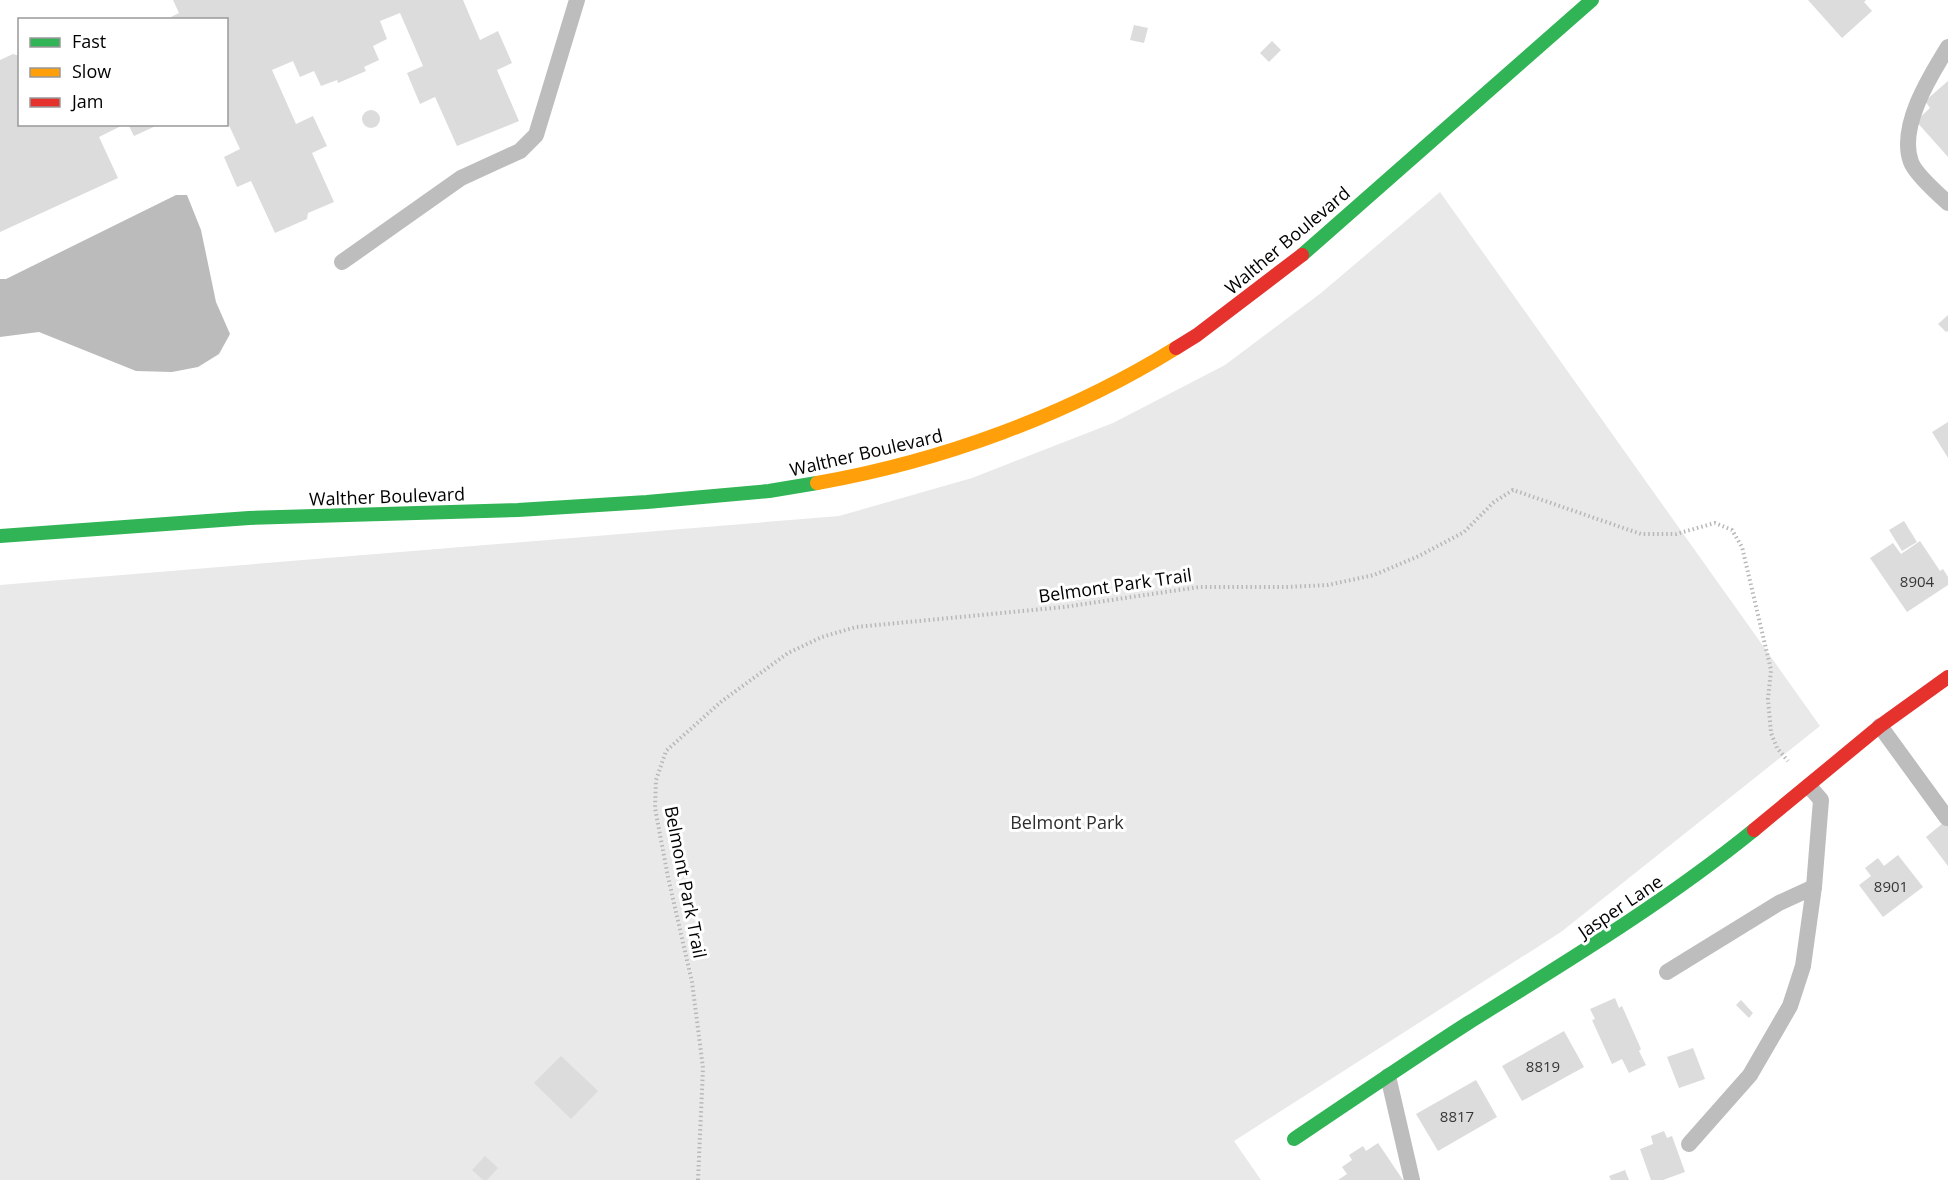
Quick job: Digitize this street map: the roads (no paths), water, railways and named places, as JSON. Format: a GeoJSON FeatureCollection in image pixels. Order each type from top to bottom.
{"type":"FeatureCollection","features":[{"type":"Feature","properties":{"kind":"main road","name":"Walther Boulevard"},"geometry":{"type":"LineString","coordinates":[[0,536],[249,518],[518,510],[769,491],[919,461],[968,446],[1082,399],[1142,369],[1197,335],[1298,258],[1592,0]]}},
{"type":"Feature","properties":{"kind":"main road","name":"Jasper Lane"},"geometry":{"type":"LineString","coordinates":[[1294,1139],[1467,1024],[1587,950],[1709,866],[1880,726],[1948,677]]}},
{"type":"Feature","properties":{"kind":"lane"},"geometry":{"type":"LineString","coordinates":[[342,262],[461,178],[520,151],[536,135],[577,0]]}},
{"type":"Feature","properties":{"kind":"lane"},"geometry":{"type":"LineString","coordinates":[[1948,47],[1918,100],[1908,136],[1911,163],[1936,193],[1948,203]]}},
{"type":"Feature","properties":{"kind":"lane"},"geometry":{"type":"LineString","coordinates":[[1880,726],[1947,818]]}},
{"type":"Feature","properties":{"kind":"lane"},"geometry":{"type":"LineString","coordinates":[[1689,1144],[1750,1076],[1790,1006],[1803,966],[1814,887],[1821,800],[1809,786]]}},
{"type":"Feature","properties":{"kind":"lane"},"geometry":{"type":"LineString","coordinates":[[1667,972],[1779,903],[1814,887]]}},
{"type":"Feature","properties":{"kind":"lane"},"geometry":{"type":"LineString","coordinates":[[1388,1076],[1412,1180]]}},
{"type":"Feature","properties":{"kind":"park label","name":"Belmont Park"},"geometry":{"type":"Point","coordinates":[1067,822]}}]}
